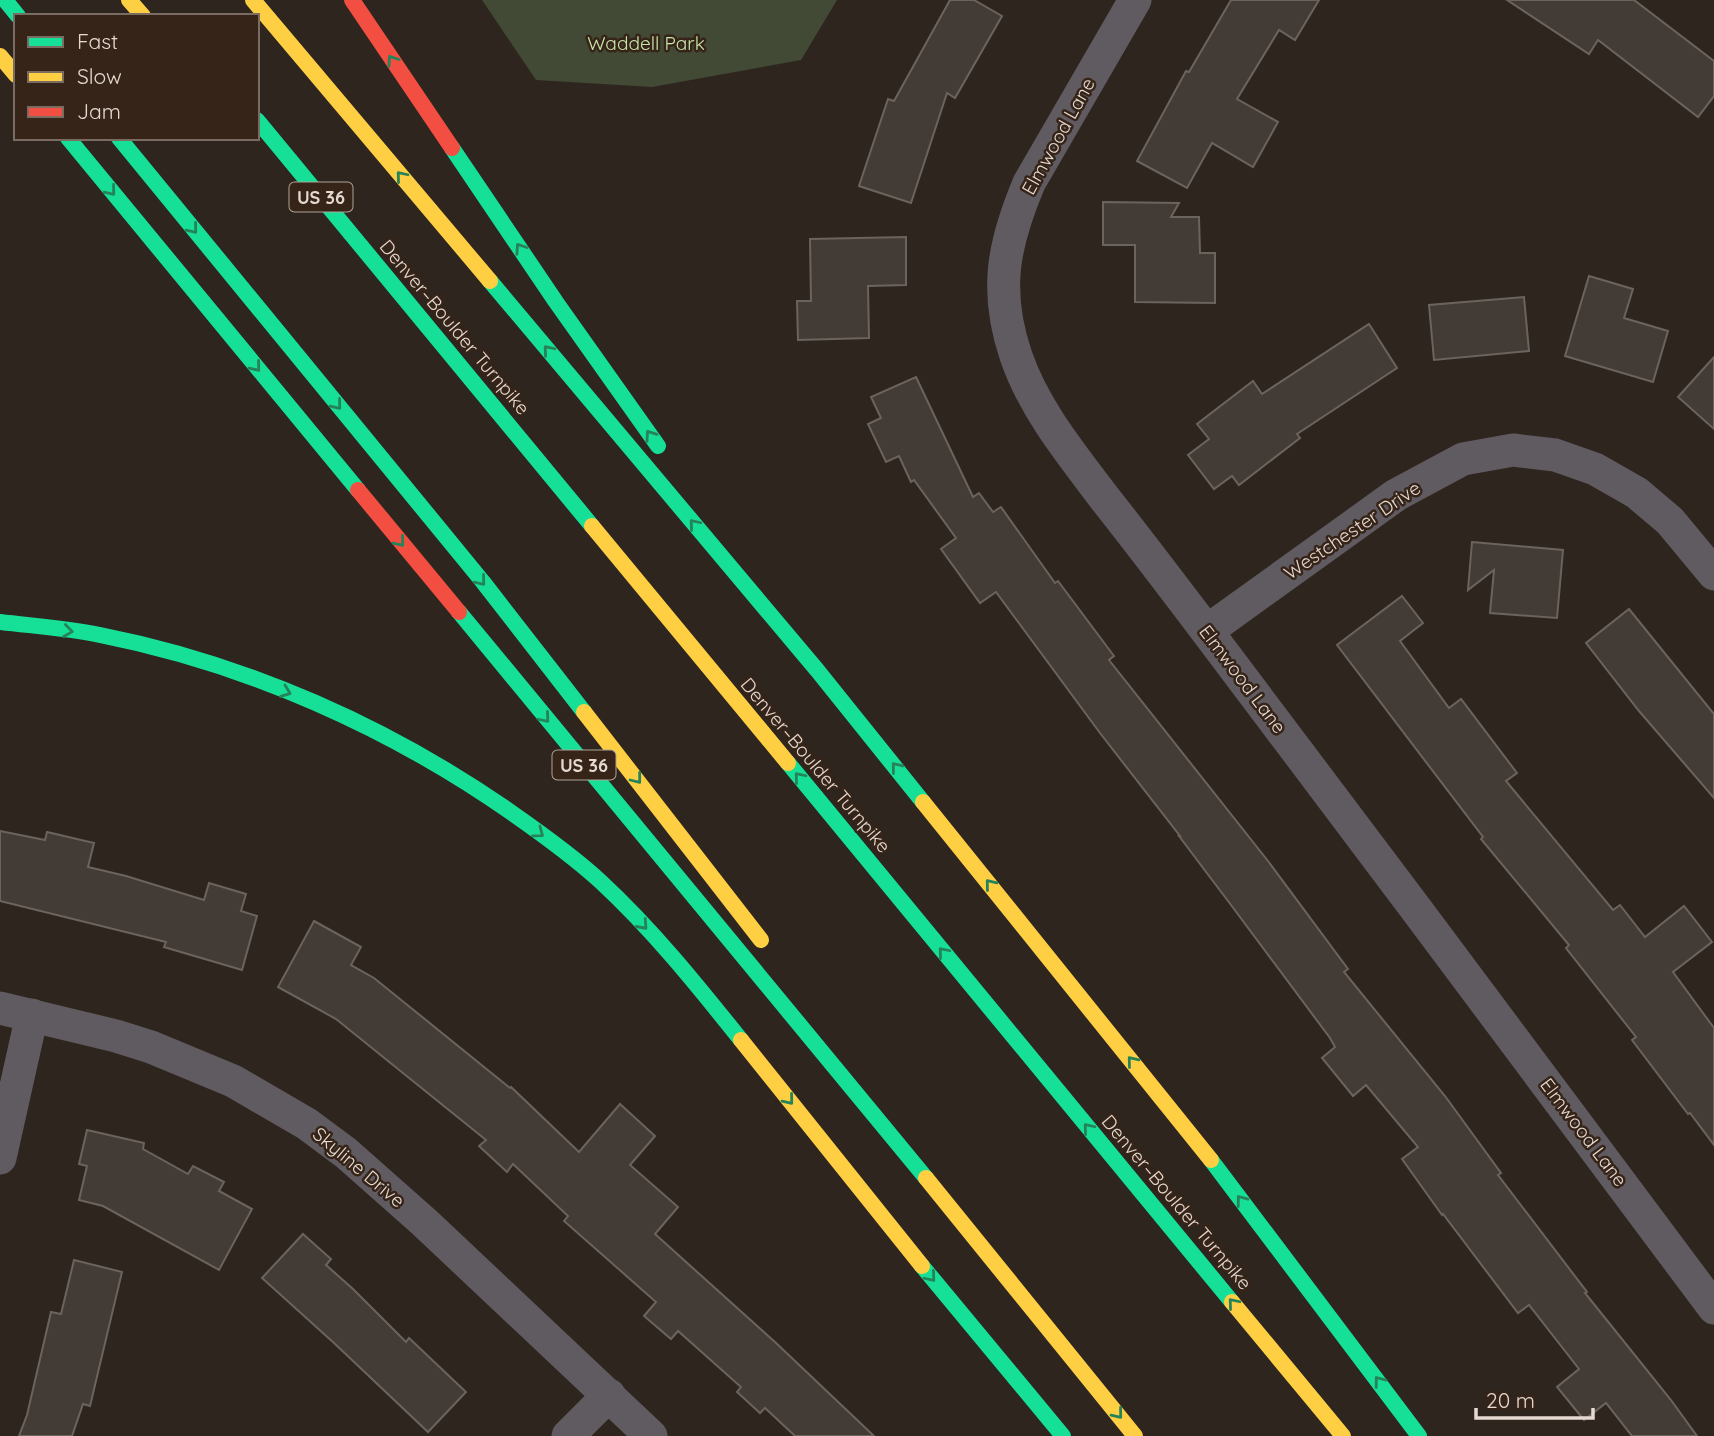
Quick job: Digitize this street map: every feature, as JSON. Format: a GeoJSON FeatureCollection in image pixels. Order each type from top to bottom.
{"type":"FeatureCollection","features":[{"type":"Feature","properties":{"kind":"highway"},"geometry":{"type":"LineString","coordinates":[[5,0],[16,14]]}},
{"type":"Feature","properties":{"kind":"highway"},"geometry":{"type":"LineString","coordinates":[[129,0],[141,14]]}},
{"type":"Feature","properties":{"kind":"highway"},"geometry":{"type":"LineString","coordinates":[[253,0],[817,670],[1191,1134],[1419,1436]]}},
{"type":"Feature","properties":{"kind":"highway"},"geometry":{"type":"LineString","coordinates":[[352,0],[556,302],[667,458]]}},
{"type":"Feature","properties":{"kind":"highway"},"geometry":{"type":"LineString","coordinates":[[0,56],[14,73]]}},
{"type":"Feature","properties":{"kind":"highway","name":"Denver–Boulder Turnpike"},"geometry":{"type":"LineString","coordinates":[[259,122],[1343,1436]]}},
{"type":"Feature","properties":{"kind":"highway","name":"US 36"},"geometry":{"type":"LineString","coordinates":[[70,140],[948,1205],[1135,1436]]}},
{"type":"Feature","properties":{"kind":"highway"},"geometry":{"type":"LineString","coordinates":[[121,140],[483,582],[768,949]]}},
{"type":"Feature","properties":{"kind":"highway"},"geometry":{"type":"LineString","coordinates":[[259,140],[384,274]]}},
{"type":"Feature","properties":{"kind":"highway"},"geometry":{"type":"LineString","coordinates":[[706,514],[817,670]]}},
{"type":"Feature","properties":{"kind":"highway"},"geometry":{"type":"LineString","coordinates":[[0,622],[109,637],[178,654],[241,674],[297,696],[378,734],[434,764],[520,818],[595,877],[669,954],[1063,1436]]}},
{"type":"Feature","properties":{"kind":"highway"},"geometry":{"type":"LineString","coordinates":[[876,1093],[1100,1393]]}},
{"type":"Feature","properties":{"kind":"highway"},"geometry":{"type":"LineString","coordinates":[[1276,1356],[1334,1436]]}},
{"type":"Feature","properties":{"kind":"street","name":"Elmwood Lane"},"geometry":{"type":"LineString","coordinates":[[1135,0],[1029,183],[1016,213],[1006,248],[1003,289],[1006,324],[1029,388],[1064,444],[1714,1308]]}},
{"type":"Feature","properties":{"kind":"street","name":"Westchester Drive"},"geometry":{"type":"LineString","coordinates":[[1207,631],[1396,495],[1463,459],[1513,450],[1555,455],[1595,468],[1637,493],[1671,521],[1714,574]]}},
{"type":"Feature","properties":{"kind":"street","name":"Skyline Drive"},"geometry":{"type":"LineString","coordinates":[[0,1008],[151,1047],[233,1082],[307,1124],[346,1153],[424,1222],[651,1436]]}},
{"type":"Feature","properties":{"kind":"street"},"geometry":{"type":"LineString","coordinates":[[0,1158],[32,1016]]}},
{"type":"Feature","properties":{"kind":"street"},"geometry":{"type":"LineString","coordinates":[[568,1436],[609,1395]]}},
{"type":"Feature","properties":{"kind":"green space","name":"Waddell Park"},"geometry":{"type":"Polygon","coordinates":[[[482,0],[837,0],[801,60],[652,87],[536,80],[482,0]]]}},
{"type":"Feature","properties":{"kind":"building"},"geometry":{"type":"Polygon","coordinates":[[[950,0],[974,0],[1002,16],[955,98],[947,93],[911,203],[859,186],[888,99],[894,101],[950,0]]]}},
{"type":"Feature","properties":{"kind":"building"},"geometry":{"type":"Polygon","coordinates":[[[1231,0],[1319,0],[1295,40],[1279,30],[1237,99],[1278,122],[1253,167],[1212,143],[1187,188],[1137,161],[1186,71],[1189,72],[1231,0]]]}},
{"type":"Feature","properties":{"kind":"building"},"geometry":{"type":"Polygon","coordinates":[[[1507,0],[1634,0],[1714,61],[1714,96],[1698,117],[1598,40],[1589,54],[1507,0]]]}},
{"type":"Feature","properties":{"kind":"building"},"geometry":{"type":"Polygon","coordinates":[[[1103,202],[1179,203],[1171,217],[1199,217],[1200,253],[1215,253],[1215,303],[1135,302],[1135,245],[1103,245],[1103,202]]]}},
{"type":"Feature","properties":{"kind":"building"},"geometry":{"type":"Polygon","coordinates":[[[906,237],[906,285],[868,286],[869,338],[798,340],[797,301],[811,301],[810,239],[906,237]]]}},
{"type":"Feature","properties":{"kind":"building"},"geometry":{"type":"Polygon","coordinates":[[[1589,276],[1633,289],[1624,318],[1668,331],[1653,382],[1565,356],[1589,276]]]}},
{"type":"Feature","properties":{"kind":"building"},"geometry":{"type":"Polygon","coordinates":[[[1524,297],[1529,351],[1434,360],[1429,305],[1524,297]]]}},
{"type":"Feature","properties":{"kind":"building"},"geometry":{"type":"Polygon","coordinates":[[[1369,324],[1397,368],[1297,434],[1300,438],[1239,485],[1232,476],[1214,489],[1188,455],[1209,439],[1197,424],[1253,381],[1262,394],[1369,324]]]}},
{"type":"Feature","properties":{"kind":"building"},"geometry":{"type":"Polygon","coordinates":[[[1714,357],[1714,429],[1678,397],[1714,357]]]}},
{"type":"Feature","properties":{"kind":"building"},"geometry":{"type":"Polygon","coordinates":[[[916,377],[973,497],[979,493],[993,512],[1001,507],[1055,583],[1058,581],[1114,656],[1109,660],[1268,861],[1348,969],[1344,972],[1445,1096],[1501,1173],[1498,1175],[1587,1292],[1585,1293],[1697,1436],[1632,1436],[1606,1403],[1584,1420],[1557,1387],[1579,1369],[1529,1305],[1518,1313],[1442,1215],[1402,1159],[1418,1147],[1366,1085],[1353,1096],[1322,1058],[1335,1047],[1330,1038],[1180,836],[996,592],[980,603],[941,549],[956,538],[914,480],[911,482],[899,456],[886,462],[868,424],[881,418],[871,397],[916,377]]]}},
{"type":"Feature","properties":{"kind":"building"},"geometry":{"type":"Polygon","coordinates":[[[1472,542],[1563,550],[1557,618],[1490,613],[1494,570],[1468,590],[1472,542]]]}},
{"type":"Feature","properties":{"kind":"building"},"geometry":{"type":"Polygon","coordinates":[[[1402,596],[1423,623],[1400,641],[1449,708],[1461,699],[1517,773],[1506,781],[1613,910],[1620,905],[1645,937],[1684,906],[1712,942],[1673,972],[1714,1028],[1714,1145],[1632,1040],[1636,1037],[1566,948],[1569,945],[1481,839],[1483,837],[1337,645],[1402,596]]]}},
{"type":"Feature","properties":{"kind":"building"},"geometry":{"type":"Polygon","coordinates":[[[1629,609],[1714,714],[1714,798],[1639,711],[1586,643],[1629,609]]]}},
{"type":"Feature","properties":{"kind":"building"},"geometry":{"type":"Polygon","coordinates":[[[0,831],[45,840],[47,832],[94,843],[88,867],[204,900],[209,883],[246,894],[241,911],[257,916],[242,970],[164,947],[166,942],[0,901],[0,831]]]}},
{"type":"Feature","properties":{"kind":"building"},"geometry":{"type":"Polygon","coordinates":[[[314,921],[361,947],[351,965],[374,978],[511,1087],[579,1152],[620,1104],[655,1136],[630,1165],[678,1207],[655,1234],[874,1436],[795,1436],[765,1408],[760,1413],[737,1392],[741,1387],[678,1331],[671,1339],[644,1316],[656,1302],[564,1221],[568,1216],[513,1164],[507,1172],[479,1146],[486,1140],[336,1019],[278,987],[314,921]]]}},
{"type":"Feature","properties":{"kind":"building"},"geometry":{"type":"Polygon","coordinates":[[[87,1130],[144,1143],[143,1149],[188,1174],[193,1166],[224,1182],[219,1191],[252,1209],[219,1270],[103,1206],[79,1200],[87,1166],[79,1164],[87,1130]]]}},
{"type":"Feature","properties":{"kind":"building"},"geometry":{"type":"Polygon","coordinates":[[[303,1234],[331,1259],[326,1265],[406,1342],[409,1338],[466,1392],[428,1432],[262,1278],[303,1234]]]}},
{"type":"Feature","properties":{"kind":"building"},"geometry":{"type":"Polygon","coordinates":[[[74,1260],[122,1272],[90,1406],[83,1404],[72,1436],[19,1436],[27,1415],[51,1312],[61,1314],[74,1260]]]}},
{"type":"Feature","properties":{"kind":"traffic: fast"},"geometry":{"type":"LineString","coordinates":[[5,0],[16,14]]}},
{"type":"Feature","properties":{"kind":"traffic: fast"},"geometry":{"type":"LineString","coordinates":[[259,122],[592,526]]}},
{"type":"Feature","properties":{"kind":"traffic: fast"},"geometry":{"type":"LineString","coordinates":[[70,140],[358,490]]}},
{"type":"Feature","properties":{"kind":"traffic: fast"},"geometry":{"type":"LineString","coordinates":[[121,140],[483,582],[584,712]]}},
{"type":"Feature","properties":{"kind":"traffic: fast"},"geometry":{"type":"LineString","coordinates":[[452,148],[658,446]]}},
{"type":"Feature","properties":{"kind":"traffic: fast"},"geometry":{"type":"LineString","coordinates":[[490,281],[817,670],[923,802]]}},
{"type":"Feature","properties":{"kind":"traffic: fast"},"geometry":{"type":"LineString","coordinates":[[459,612],[926,1178]]}},
{"type":"Feature","properties":{"kind":"traffic: fast"},"geometry":{"type":"LineString","coordinates":[[0,622],[100,635],[209,663],[263,681],[315,703],[416,753],[512,813],[590,872],[656,938],[741,1040]]}},
{"type":"Feature","properties":{"kind":"traffic: fast"},"geometry":{"type":"LineString","coordinates":[[788,763],[1232,1302]]}},
{"type":"Feature","properties":{"kind":"traffic: fast"},"geometry":{"type":"LineString","coordinates":[[1211,1160],[1419,1436]]}},
{"type":"Feature","properties":{"kind":"traffic: fast"},"geometry":{"type":"LineString","coordinates":[[922,1266],[1063,1436]]}},
{"type":"Feature","properties":{"kind":"traffic: slow"},"geometry":{"type":"LineString","coordinates":[[129,0],[141,14]]}},
{"type":"Feature","properties":{"kind":"traffic: slow"},"geometry":{"type":"LineString","coordinates":[[253,0],[490,281]]}},
{"type":"Feature","properties":{"kind":"traffic: slow"},"geometry":{"type":"LineString","coordinates":[[0,56],[14,73]]}},
{"type":"Feature","properties":{"kind":"traffic: slow"},"geometry":{"type":"LineString","coordinates":[[592,526],[788,763]]}},
{"type":"Feature","properties":{"kind":"traffic: slow"},"geometry":{"type":"LineString","coordinates":[[584,712],[761,940]]}},
{"type":"Feature","properties":{"kind":"traffic: slow"},"geometry":{"type":"LineString","coordinates":[[923,802],[1211,1160]]}},
{"type":"Feature","properties":{"kind":"traffic: slow"},"geometry":{"type":"LineString","coordinates":[[741,1040],[922,1266]]}},
{"type":"Feature","properties":{"kind":"traffic: slow"},"geometry":{"type":"LineString","coordinates":[[926,1178],[1135,1436]]}},
{"type":"Feature","properties":{"kind":"traffic: slow"},"geometry":{"type":"LineString","coordinates":[[1232,1302],[1343,1436]]}},
{"type":"Feature","properties":{"kind":"traffic: jam"},"geometry":{"type":"LineString","coordinates":[[352,0],[452,148]]}},
{"type":"Feature","properties":{"kind":"traffic: jam"},"geometry":{"type":"LineString","coordinates":[[358,490],[459,612]]}}]}
